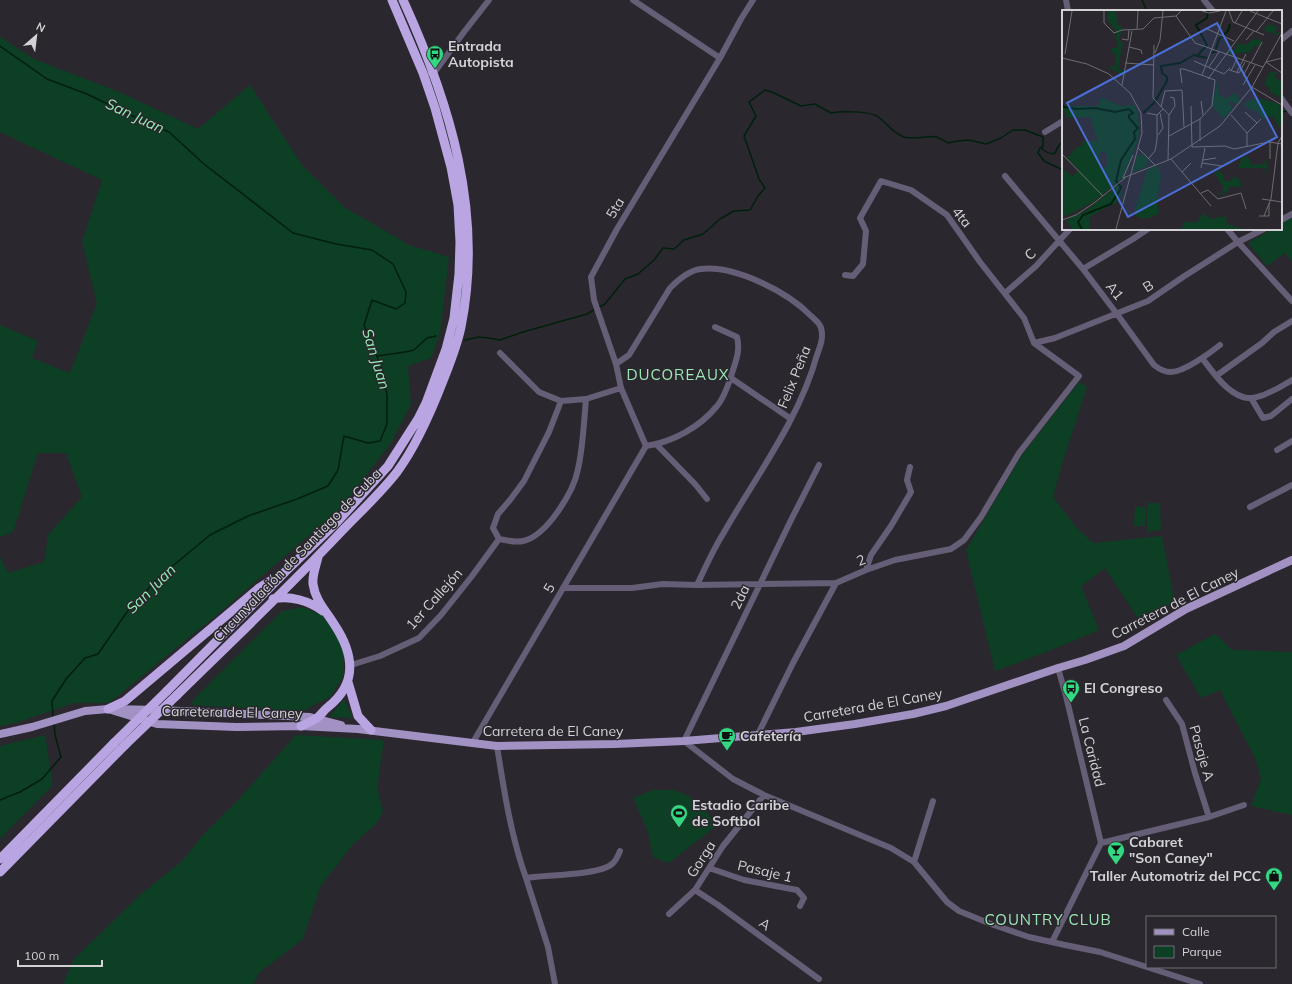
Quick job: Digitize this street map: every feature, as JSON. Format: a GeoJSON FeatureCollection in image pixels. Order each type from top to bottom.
{"type":"FeatureCollection","features":[{"type":"Feature","properties":{"kind":"highway","name":"Circunvalación de Santiago de Cuba"},"geometry":{"type":"LineString","coordinates":[[0,859],[285,572],[337,522],[388,466],[418,419],[426,403],[446,349],[454,318],[460,274],[458,205],[451,167],[435,108],[423,73],[392,0]]}},
{"type":"Feature","properties":{"kind":"highway","name":"Circunvalación de Santiago de Cuba"},"geometry":{"type":"LineString","coordinates":[[0,872],[125,745],[319,556],[380,491],[397,471],[414,445],[433,407],[455,349],[466,296],[469,244],[466,201],[460,162],[434,73],[403,0]]}},
{"type":"Feature","properties":{"kind":"highway"},"geometry":{"type":"LineString","coordinates":[[319,556],[314,572],[313,583],[317,596],[343,640],[350,665],[348,682],[358,716],[371,730]]}},
{"type":"Feature","properties":{"kind":"highway"},"geometry":{"type":"LineString","coordinates":[[108,709],[125,701],[259,588],[285,572]]}},
{"type":"Feature","properties":{"kind":"highway"},"geometry":{"type":"LineString","coordinates":[[247,610],[275,598],[291,598],[314,604],[326,613]]}},
{"type":"Feature","properties":{"kind":"highway"},"geometry":{"type":"LineString","coordinates":[[265,609],[278,601],[291,598]]}},
{"type":"Feature","properties":{"kind":"highway"},"geometry":{"type":"LineString","coordinates":[[301,726],[327,708],[338,698],[348,682]]}},
{"type":"Feature","properties":{"kind":"main road","name":"Carretera de El Caney"},"geometry":{"type":"LineString","coordinates":[[108,709],[157,724],[236,727],[301,726],[358,729],[497,746],[684,741],[796,732],[913,714],[954,704],[1085,660],[1124,646],[1186,609],[1292,560]]}},
{"type":"Feature","properties":{"kind":"main road","name":"Carretera de El Caney"},"geometry":{"type":"LineString","coordinates":[[0,734],[85,711],[108,709],[159,710],[313,718],[358,729]]}},
{"type":"Feature","properties":{"kind":"street"},"geometry":{"type":"LineString","coordinates":[[423,73],[434,73],[489,0]]}},
{"type":"Feature","properties":{"kind":"street"},"geometry":{"type":"LineString","coordinates":[[633,0],[720,58]]}},
{"type":"Feature","properties":{"kind":"street","name":"5ta"},"geometry":{"type":"LineString","coordinates":[[646,446],[622,388],[616,364],[594,300],[591,277],[617,229],[720,58],[753,0]]}},
{"type":"Feature","properties":{"kind":"street"},"geometry":{"type":"LineString","coordinates":[[1066,0],[1068,10]]}},
{"type":"Feature","properties":{"kind":"street"},"geometry":{"type":"LineString","coordinates":[[1204,0],[1212,10]]}},
{"type":"Feature","properties":{"kind":"street"},"geometry":{"type":"LineString","coordinates":[[1282,39],[1292,31]]}},
{"type":"Feature","properties":{"kind":"street"},"geometry":{"type":"LineString","coordinates":[[1282,99],[1292,113]]}},
{"type":"Feature","properties":{"kind":"street"},"geometry":{"type":"LineString","coordinates":[[1045,132],[1062,122]]}},
{"type":"Feature","properties":{"kind":"street","name":"A1"},"geometry":{"type":"LineString","coordinates":[[1005,176],[1083,269],[1118,314],[1154,365],[1161,370],[1172,372],[1187,367],[1220,345]]}},
{"type":"Feature","properties":{"kind":"street","name":"4ta"},"geometry":{"type":"LineString","coordinates":[[845,275],[853,276],[863,264],[866,231],[860,218],[881,181],[911,190],[947,215],[980,262],[1006,293],[1024,318],[1034,343]]}},
{"type":"Feature","properties":{"kind":"street"},"geometry":{"type":"LineString","coordinates":[[1282,219],[1292,214]]}},
{"type":"Feature","properties":{"kind":"street","name":"C"},"geometry":{"type":"LineString","coordinates":[[1006,293],[1036,266],[1069,230]]}},
{"type":"Feature","properties":{"kind":"street"},"geometry":{"type":"LineString","coordinates":[[1083,269],[1146,230]]}},
{"type":"Feature","properties":{"kind":"street"},"geometry":{"type":"LineString","coordinates":[[1228,230],[1292,301]]}},
{"type":"Feature","properties":{"kind":"street","name":"B"},"geometry":{"type":"LineString","coordinates":[[1034,343],[1055,338],[1148,301],[1238,242],[1262,230]]}},
{"type":"Feature","properties":{"kind":"street","name":"Felix Peña"},"geometry":{"type":"LineString","coordinates":[[616,364],[629,355],[670,288],[690,273],[699,269],[721,270],[747,276],[778,291],[805,310],[821,328],[822,340],[814,365],[791,419],[769,459],[723,534],[697,585]]}},
{"type":"Feature","properties":{"kind":"street"},"geometry":{"type":"LineString","coordinates":[[1216,376],[1262,343],[1274,332],[1292,321]]}},
{"type":"Feature","properties":{"kind":"street"},"geometry":{"type":"LineString","coordinates":[[646,446],[671,440],[689,430],[718,406],[730,378],[738,352],[737,337],[715,327]]}},
{"type":"Feature","properties":{"kind":"street","name":"2"},"geometry":{"type":"LineString","coordinates":[[563,588],[632,588],[663,584],[836,583],[866,570],[895,560],[951,549],[964,540],[981,517],[1019,453],[1079,376],[1034,343]]}},
{"type":"Feature","properties":{"kind":"street"},"geometry":{"type":"LineString","coordinates":[[500,353],[539,392],[561,401],[586,399],[622,388]]}},
{"type":"Feature","properties":{"kind":"street"},"geometry":{"type":"LineString","coordinates":[[1202,358],[1216,376],[1232,392],[1243,398],[1251,398],[1270,393],[1292,380]]}},
{"type":"Feature","properties":{"kind":"street"},"geometry":{"type":"LineString","coordinates":[[730,378],[791,419]]}},
{"type":"Feature","properties":{"kind":"street"},"geometry":{"type":"LineString","coordinates":[[1251,398],[1264,418],[1271,416],[1292,399]]}},
{"type":"Feature","properties":{"kind":"street"},"geometry":{"type":"LineString","coordinates":[[561,401],[549,432],[524,482],[498,514],[493,528],[499,539],[521,542],[531,539],[539,533],[556,514],[573,483],[578,470],[586,399]]}},
{"type":"Feature","properties":{"kind":"street"},"geometry":{"type":"LineString","coordinates":[[1277,450],[1292,441]]}},
{"type":"Feature","properties":{"kind":"street"},"geometry":{"type":"LineString","coordinates":[[656,444],[695,484],[707,499]]}},
{"type":"Feature","properties":{"kind":"street","name":"5"},"geometry":{"type":"LineString","coordinates":[[472,744],[646,446]]}},
{"type":"Feature","properties":{"kind":"street","name":"2da"},"geometry":{"type":"LineString","coordinates":[[684,741],[819,465]]}},
{"type":"Feature","properties":{"kind":"street"},"geometry":{"type":"LineString","coordinates":[[866,570],[872,555],[911,492],[907,480],[910,467]]}},
{"type":"Feature","properties":{"kind":"street"},"geometry":{"type":"LineString","coordinates":[[1250,507],[1292,485]]}},
{"type":"Feature","properties":{"kind":"street","name":"1er Callejón"},"geometry":{"type":"LineString","coordinates":[[350,665],[380,656],[419,638],[441,615],[499,539]]}},
{"type":"Feature","properties":{"kind":"street"},"geometry":{"type":"LineString","coordinates":[[758,734],[793,663],[836,583]]}},
{"type":"Feature","properties":{"kind":"street","name":"La Caridad"},"geometry":{"type":"LineString","coordinates":[[1058,668],[1068,703],[1101,843]]}},
{"type":"Feature","properties":{"kind":"street","name":"Pasaje A"},"geometry":{"type":"LineString","coordinates":[[1166,700],[1182,724],[1208,816]]}},
{"type":"Feature","properties":{"kind":"street"},"geometry":{"type":"LineString","coordinates":[[684,741],[733,779],[764,795],[891,848],[914,862],[947,902],[959,911],[1029,937],[1100,952],[1146,967]]}},
{"type":"Feature","properties":{"kind":"street"},"geometry":{"type":"LineString","coordinates":[[497,746],[505,799],[518,856],[548,947],[555,984]]}},
{"type":"Feature","properties":{"kind":"street","name":"Gorga"},"geometry":{"type":"LineString","coordinates":[[669,914],[695,890],[723,846],[764,795]]}},
{"type":"Feature","properties":{"kind":"street"},"geometry":{"type":"LineString","coordinates":[[914,862],[933,801]]}},
{"type":"Feature","properties":{"kind":"street"},"geometry":{"type":"LineString","coordinates":[[1052,942],[1101,843],[1208,816],[1244,805]]}},
{"type":"Feature","properties":{"kind":"street"},"geometry":{"type":"LineString","coordinates":[[526,878],[606,869],[618,858],[620,851]]}},
{"type":"Feature","properties":{"kind":"street","name":"Pasaje 1"},"geometry":{"type":"LineString","coordinates":[[709,868],[744,880],[797,890],[804,898],[800,906]]}},
{"type":"Feature","properties":{"kind":"street","name":"A"},"geometry":{"type":"LineString","coordinates":[[695,890],[718,905],[819,979]]}},
{"type":"Feature","properties":{"kind":"street"},"geometry":{"type":"LineString","coordinates":[[1150,968],[1200,984]]}},
{"type":"Feature","properties":{"kind":"green space"},"geometry":{"type":"Polygon","coordinates":[[[0,37],[34,59],[124,94],[198,129],[250,85],[302,165],[344,207],[409,245],[449,257],[440,333],[431,358],[408,366],[411,404],[391,443],[342,507],[219,613],[109,703],[74,703],[15,723],[0,726],[0,557],[8,573],[44,562],[48,535],[82,497],[66,453],[38,453],[13,532],[0,537],[0,325],[38,341],[32,358],[70,373],[97,303],[82,242],[102,180],[0,132],[0,37]]]}},
{"type":"Feature","properties":{"kind":"green space"},"geometry":{"type":"Polygon","coordinates":[[[1291,218],[1292,219],[1292,262],[1285,253],[1267,266],[1248,243],[1270,230],[1282,230],[1282,223],[1291,218]]]}},
{"type":"Feature","properties":{"kind":"green space"},"geometry":{"type":"Polygon","coordinates":[[[1079,382],[1087,387],[1053,497],[1076,527],[1093,543],[1162,536],[1175,603],[1139,620],[1105,568],[1081,586],[1099,630],[995,671],[966,550],[1022,455],[1079,382]]]}},
{"type":"Feature","properties":{"kind":"green space"},"geometry":{"type":"Polygon","coordinates":[[[1147,503],[1160,503],[1161,530],[1147,532],[1147,503]]]}},
{"type":"Feature","properties":{"kind":"green space"},"geometry":{"type":"Polygon","coordinates":[[[1135,507],[1146,507],[1145,526],[1134,526],[1135,507]]]}},
{"type":"Feature","properties":{"kind":"green space"},"geometry":{"type":"Polygon","coordinates":[[[303,607],[323,616],[335,631],[344,655],[344,675],[331,696],[303,711],[190,705],[199,694],[282,611],[303,607]]]}},
{"type":"Feature","properties":{"kind":"green space"},"geometry":{"type":"Polygon","coordinates":[[[1215,634],[1232,650],[1292,652],[1292,815],[1251,806],[1261,779],[1256,760],[1220,690],[1201,698],[1176,655],[1215,634]]]}},
{"type":"Feature","properties":{"kind":"green space"},"geometry":{"type":"Polygon","coordinates":[[[344,699],[353,718],[329,717],[344,699]]]}},
{"type":"Feature","properties":{"kind":"green space"},"geometry":{"type":"Polygon","coordinates":[[[45,735],[53,785],[0,839],[0,746],[45,735]]]}},
{"type":"Feature","properties":{"kind":"green space"},"geometry":{"type":"Polygon","coordinates":[[[296,735],[384,740],[377,788],[383,811],[377,823],[353,844],[320,887],[303,939],[259,973],[253,984],[63,984],[74,959],[140,895],[182,861],[204,834],[237,801],[296,735]]]}},
{"type":"Feature","properties":{"kind":"green space","name":"Estadio Caribe de Softbol"},"geometry":{"type":"Polygon","coordinates":[[[653,790],[672,790],[692,798],[703,808],[717,825],[669,863],[653,857],[648,832],[633,798],[653,790]]]}},
{"type":"Feature","properties":{"kind":"waterway"},"geometry":{"type":"LineString","coordinates":[[1142,0],[1147,10]]}},
{"type":"Feature","properties":{"kind":"waterway","name":"San Juan"},"geometry":{"type":"LineString","coordinates":[[0,46],[47,79],[87,94],[169,132],[204,164],[293,233],[336,244],[372,250],[393,264],[406,292],[405,303],[396,309],[372,300],[364,325],[382,369],[387,395],[387,424],[380,441],[368,443],[344,436],[338,470],[328,486],[297,499],[248,516],[210,535],[157,579],[127,612],[98,654],[85,658],[66,679],[52,701],[53,718]]}},
{"type":"Feature","properties":{"kind":"waterway"},"geometry":{"type":"LineString","coordinates":[[599,307],[605,304],[625,279],[638,274],[654,260],[663,248],[674,249],[684,240],[703,234],[720,219],[734,211],[750,210],[758,196],[765,188],[759,179],[744,136],[756,116],[749,102],[765,90],[801,106],[815,104],[831,113],[854,112],[873,114],[896,133],[908,138],[937,137],[948,143],[969,140],[986,144],[1001,138],[1013,130],[1025,130],[1043,137],[1043,146],[1040,148],[1038,153],[1044,161],[1062,170]]}},
{"type":"Feature","properties":{"kind":"waterway"},"geometry":{"type":"LineString","coordinates":[[1282,112],[1288,111]]}},
{"type":"Feature","properties":{"kind":"waterway"},"geometry":{"type":"LineString","coordinates":[[1043,146],[1043,150],[1054,154],[1062,143]]}},
{"type":"Feature","properties":{"kind":"waterway"},"geometry":{"type":"LineString","coordinates":[[465,340],[479,337],[500,340],[587,314],[594,310]]}},
{"type":"Feature","properties":{"kind":"waterway"},"geometry":{"type":"LineString","coordinates":[[377,356],[414,350],[427,338],[436,336]]}},
{"type":"Feature","properties":{"kind":"waterway","name":"San Juan"},"geometry":{"type":"LineString","coordinates":[[0,800],[20,792],[42,779],[61,757],[55,735],[54,723]]}},
{"type":"Feature","properties":{"kind":"place","name":"Entrada Autopista"},"geometry":{"type":"Point","coordinates":[435,69]}},
{"type":"Feature","properties":{"kind":"place","name":"El Congreso"},"geometry":{"type":"Point","coordinates":[1071,703]}},
{"type":"Feature","properties":{"kind":"place","name":"Cafetería"},"geometry":{"type":"Point","coordinates":[727,751]}},
{"type":"Feature","properties":{"kind":"place","name":"Estadio Caribe de Softbol"},"geometry":{"type":"Point","coordinates":[679,828]}},
{"type":"Feature","properties":{"kind":"place","name":"Cabaret \"Son Caney\""},"geometry":{"type":"Point","coordinates":[1116,865]}},
{"type":"Feature","properties":{"kind":"place","name":"Taller Automotriz del PCC"},"geometry":{"type":"Point","coordinates":[1274,891]}},
{"type":"Feature","properties":{"kind":"district","name":"DUCOREAUX"},"geometry":{"type":"Point","coordinates":[678,375]}},
{"type":"Feature","properties":{"kind":"district","name":"COUNTRY CLUB"},"geometry":{"type":"Point","coordinates":[1048,920]}}]}
